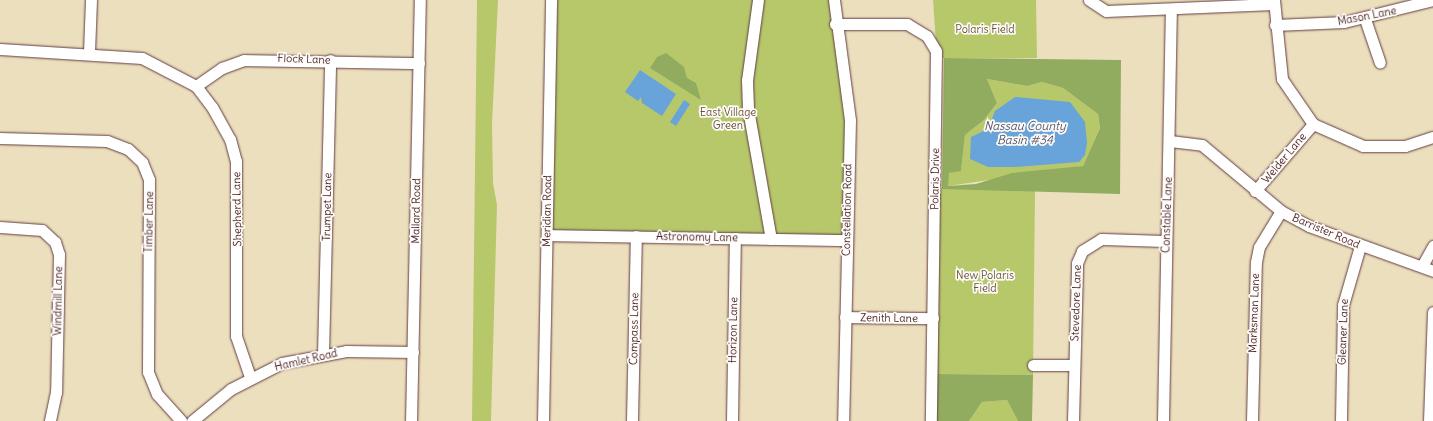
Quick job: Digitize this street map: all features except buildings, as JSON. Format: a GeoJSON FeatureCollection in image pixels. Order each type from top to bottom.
{"type":"FeatureCollection","features":[{"type":"Feature","properties":{"kind":"street"},"geometry":{"type":"LineString","coordinates":[[89,52],[91,0]]}},
{"type":"Feature","properties":{"kind":"street","name":"Mallard Road"},"geometry":{"type":"LineString","coordinates":[[412,421],[420,0]]}},
{"type":"Feature","properties":{"kind":"street","name":"Meridian Road"},"geometry":{"type":"LineString","coordinates":[[543,421],[551,0]]}},
{"type":"Feature","properties":{"kind":"street"},"geometry":{"type":"LineString","coordinates":[[758,0],[748,80],[748,108],[771,239]]}},
{"type":"Feature","properties":{"kind":"street","name":"Constellation Road"},"geometry":{"type":"LineString","coordinates":[[834,0],[835,24],[848,90],[850,120],[843,421]]}},
{"type":"Feature","properties":{"kind":"street"},"geometry":{"type":"LineString","coordinates":[[1089,0],[1106,11],[1171,9],[1274,2],[1275,25],[1282,79],[1313,124],[1363,146],[1405,146],[1433,138]]}},
{"type":"Feature","properties":{"kind":"street","name":"Mason Lane"},"geometry":{"type":"LineString","coordinates":[[1275,25],[1365,19],[1433,0]]}},
{"type":"Feature","properties":{"kind":"street","name":"Constable Lane"},"geometry":{"type":"LineString","coordinates":[[1163,421],[1166,241],[1170,141],[1171,9]]}},
{"type":"Feature","properties":{"kind":"street"},"geometry":{"type":"LineString","coordinates":[[1365,19],[1380,63]]}},
{"type":"Feature","properties":{"kind":"street","name":"Polaris Drive"},"geometry":{"type":"LineString","coordinates":[[835,24],[907,24],[927,36],[936,51],[930,421]]}},
{"type":"Feature","properties":{"kind":"street","name":"Shepherd Lane"},"geometry":{"type":"LineString","coordinates":[[0,49],[89,52],[142,58],[196,86],[222,122],[236,161],[236,336],[250,377]]}},
{"type":"Feature","properties":{"kind":"street","name":"Flock Lane"},"geometry":{"type":"LineString","coordinates":[[196,86],[222,68],[244,60],[330,60],[419,63]]}},
{"type":"Feature","properties":{"kind":"street","name":"Trumpet Lane"},"geometry":{"type":"LineString","coordinates":[[323,354],[330,60]]}},
{"type":"Feature","properties":{"kind":"street","name":"Welder Lane"},"geometry":{"type":"LineString","coordinates":[[1255,191],[1313,124]]}},
{"type":"Feature","properties":{"kind":"street","name":"Timber Lane"},"geometry":{"type":"LineString","coordinates":[[0,138],[107,141],[128,149],[142,162],[149,179],[148,372],[157,394],[181,421]]}},
{"type":"Feature","properties":{"kind":"street","name":"Barrister Road"},"geometry":{"type":"LineString","coordinates":[[1170,141],[1202,145],[1255,191],[1281,211],[1360,246],[1433,271]]}},
{"type":"Feature","properties":{"kind":"street","name":"Marksman Lane"},"geometry":{"type":"LineString","coordinates":[[1252,421],[1256,262],[1259,247],[1281,211]]}},
{"type":"Feature","properties":{"kind":"street","name":"Windmill Lane"},"geometry":{"type":"LineString","coordinates":[[0,227],[42,230],[55,242],[59,254],[56,392],[50,421]]}},
{"type":"Feature","properties":{"kind":"street","name":"Astronomy Lane"},"geometry":{"type":"LineString","coordinates":[[547,235],[847,240]]}},
{"type":"Feature","properties":{"kind":"street","name":"Compass Lane"},"geometry":{"type":"LineString","coordinates":[[632,421],[636,236]]}},
{"type":"Feature","properties":{"kind":"street","name":"Horizon Lane"},"geometry":{"type":"LineString","coordinates":[[732,421],[735,238]]}},
{"type":"Feature","properties":{"kind":"street","name":"Stevedore Lane"},"geometry":{"type":"LineString","coordinates":[[1073,421],[1077,263],[1085,247],[1101,239],[1166,241]]}},
{"type":"Feature","properties":{"kind":"street","name":"Gleaner Lane"},"geometry":{"type":"LineString","coordinates":[[1341,421],[1343,306],[1360,246]]}},
{"type":"Feature","properties":{"kind":"street"},"geometry":{"type":"LineString","coordinates":[[1422,266],[1433,246]]}},
{"type":"Feature","properties":{"kind":"street"},"geometry":{"type":"LineString","coordinates":[[1430,421],[1433,312]]}},
{"type":"Feature","properties":{"kind":"street","name":"Zenith Lane"},"geometry":{"type":"LineString","coordinates":[[845,317],[932,318]]}},
{"type":"Feature","properties":{"kind":"street","name":"Hamlet Road"},"geometry":{"type":"LineString","coordinates":[[192,421],[250,377],[282,363],[323,354],[413,352]]}},
{"type":"Feature","properties":{"kind":"street"},"geometry":{"type":"LineString","coordinates":[[1033,365],[1074,365]]}},
{"type":"Feature","properties":{"kind":"green space"},"geometry":{"type":"Polygon","coordinates":[[[477,0],[498,0],[492,124],[493,183],[497,205],[491,421],[472,421],[477,0]]]}},
{"type":"Feature","properties":{"kind":"green space","name":"East Village Green"},"geometry":{"type":"Polygon","coordinates":[[[551,0],[834,0],[845,80],[846,241],[547,235],[551,0]]]}},
{"type":"Feature","properties":{"kind":"green space","name":"Polaris Field"},"geometry":{"type":"Polygon","coordinates":[[[933,0],[1036,0],[1037,58],[937,58],[933,0]]]}},
{"type":"Feature","properties":{"kind":"green space"},"geometry":{"type":"Polygon","coordinates":[[[666,53],[684,67],[687,78],[696,83],[701,100],[650,68],[657,57],[666,53]]]}},
{"type":"Feature","properties":{"kind":"green space"},"geometry":{"type":"Polygon","coordinates":[[[944,58],[1121,60],[1120,194],[942,189],[944,58]],[[987,79],[997,103],[984,120],[965,135],[961,171],[949,173],[948,186],[976,184],[1012,173],[1083,166],[1100,128],[1098,114],[1063,88],[1042,82],[1027,86],[987,79]]]}},
{"type":"Feature","properties":{"kind":"green space","name":"Nassau County Basin #34"},"geometry":{"type":"Polygon","coordinates":[[[987,79],[1027,86],[1042,82],[1063,88],[1098,114],[1100,128],[1083,166],[948,186],[948,173],[961,170],[965,135],[984,120],[997,103],[987,79]]]}},
{"type":"Feature","properties":{"kind":"green space","name":"New Polaris Field"},"geometry":{"type":"Polygon","coordinates":[[[937,188],[1035,191],[1033,375],[933,374],[937,188]]]}},
{"type":"Feature","properties":{"kind":"green space"},"geometry":{"type":"Polygon","coordinates":[[[935,374],[1033,375],[1032,421],[1018,421],[1007,400],[982,402],[969,421],[935,421],[935,374]]]}},
{"type":"Feature","properties":{"kind":"green space"},"geometry":{"type":"Polygon","coordinates":[[[1007,400],[1018,421],[969,421],[982,402],[1007,400]]]}},
{"type":"Feature","properties":{"kind":"water"},"geometry":{"type":"Polygon","coordinates":[[[640,70],[676,94],[662,116],[642,103],[641,97],[638,101],[625,92],[640,70]]]}},
{"type":"Feature","properties":{"kind":"water","name":"Nassau County Basin #34"},"geometry":{"type":"Polygon","coordinates":[[[1015,97],[1070,102],[1085,122],[1087,143],[1085,155],[1079,162],[1015,167],[988,167],[970,159],[971,137],[988,129],[995,111],[1015,97]]]}},
{"type":"Feature","properties":{"kind":"water"},"geometry":{"type":"Polygon","coordinates":[[[684,100],[690,104],[676,126],[670,122],[684,100]]]}}]}
